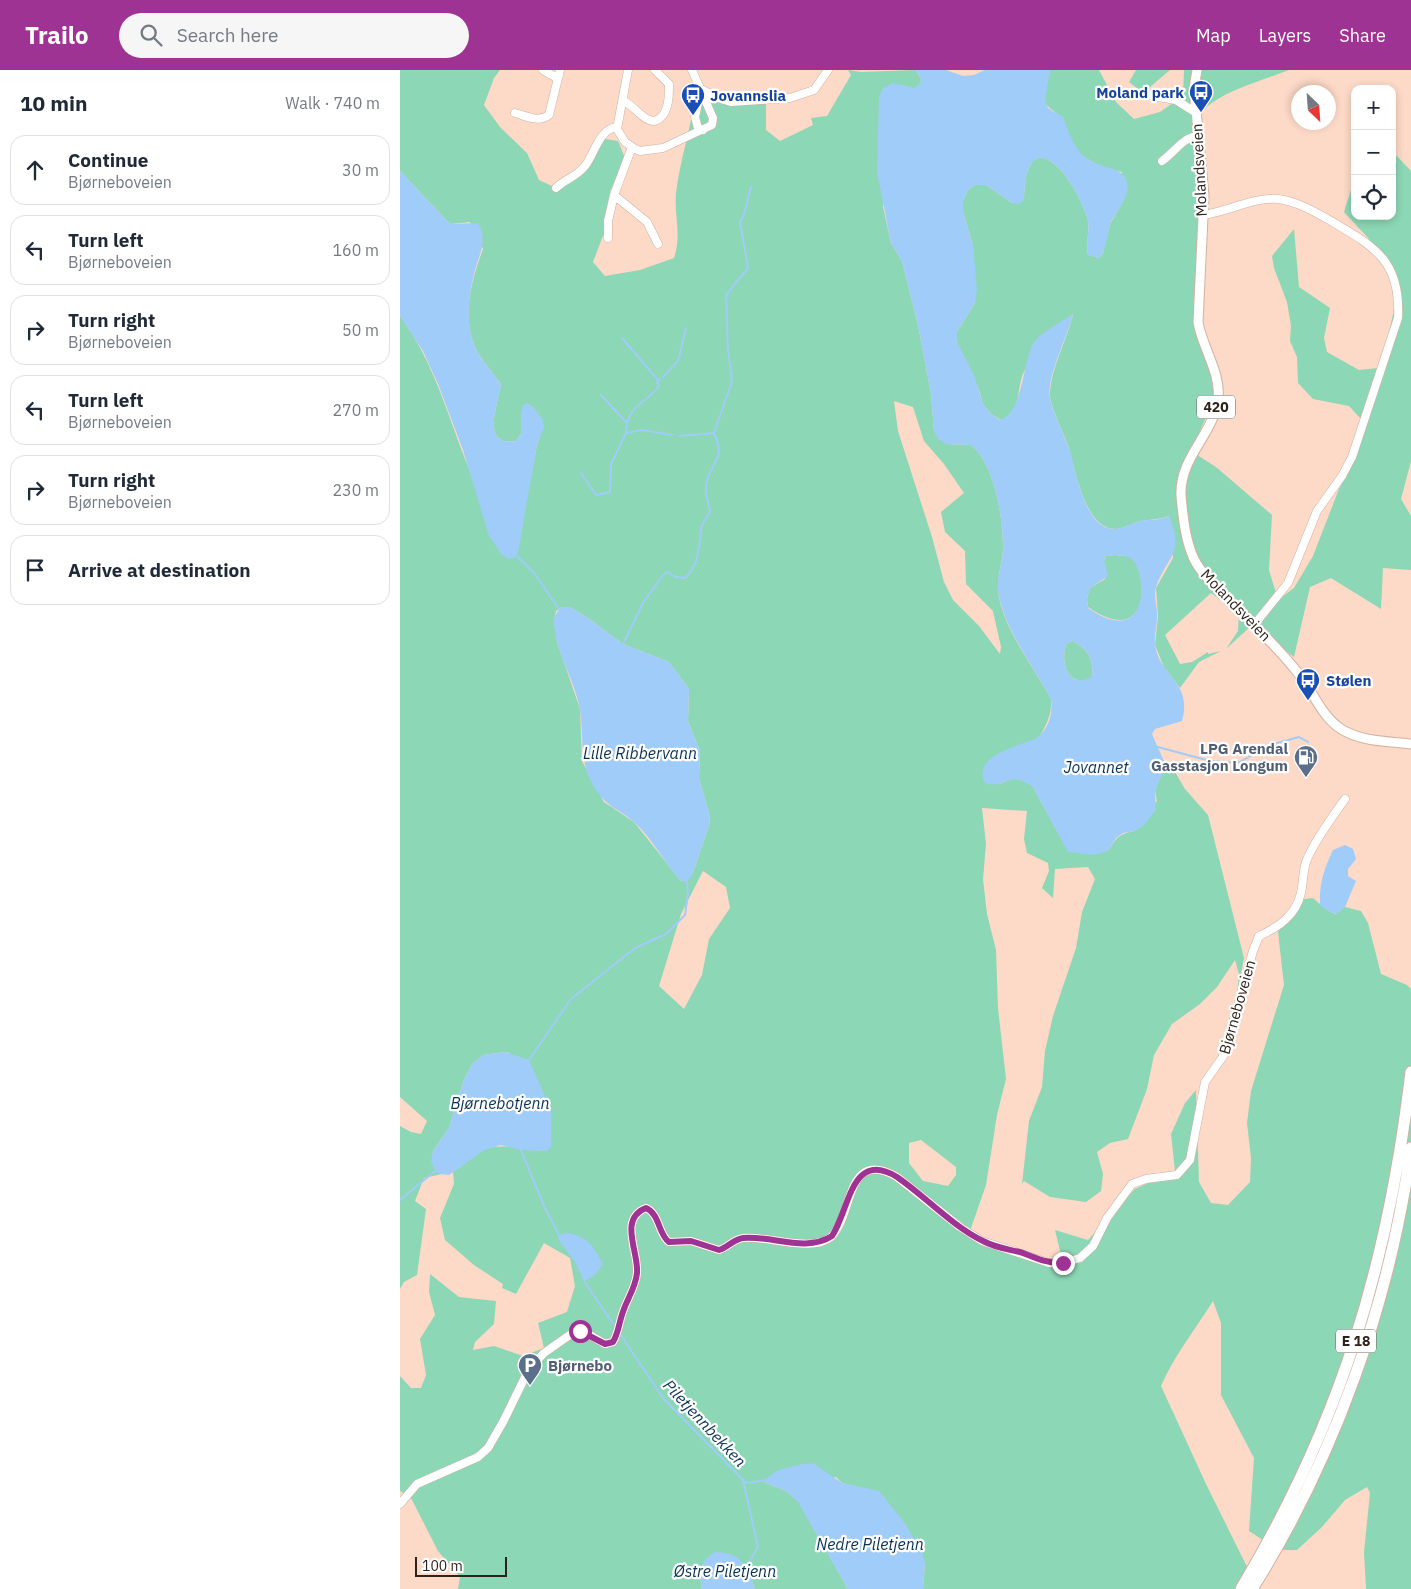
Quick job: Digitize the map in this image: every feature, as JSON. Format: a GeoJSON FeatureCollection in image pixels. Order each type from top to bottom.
{"type":"FeatureCollection","features":[{"type":"Feature","properties":{"kind":"highway","name":"E 18"},"geometry":{"type":"LineString","coordinates":[[1241,1589],[1272,1536],[1305,1470],[1332,1408],[1354,1349],[1376,1274],[1391,1210],[1411,1072]]}},
{"type":"Feature","properties":{"kind":"highway","name":"E 18"},"geometry":{"type":"LineString","coordinates":[[1252,1589],[1304,1495],[1334,1427],[1356,1370],[1391,1254],[1411,1148]]}},
{"type":"Feature","properties":{"kind":"main road","name":"Molandsveien"},"geometry":{"type":"LineString","coordinates":[[1197,70],[1194,88],[1195,112],[1203,185],[1198,322],[1216,378],[1218,396],[1214,413],[1184,469],[1181,487],[1183,514],[1190,548],[1199,567],[1299,674],[1322,710],[1336,726],[1365,739],[1411,744]]}},
{"type":"Feature","properties":{"kind":"street"},"geometry":{"type":"LineString","coordinates":[[543,70],[555,77],[560,73]]}},
{"type":"Feature","properties":{"kind":"street"},"geometry":{"type":"LineString","coordinates":[[628,70],[617,126],[625,142],[640,151],[663,148],[709,128],[714,122],[695,71]]}},
{"type":"Feature","properties":{"kind":"street"},"geometry":{"type":"LineString","coordinates":[[623,100],[646,119],[652,121],[660,118],[667,106],[669,84],[655,70]]}},
{"type":"Feature","properties":{"kind":"street"},"geometry":{"type":"LineString","coordinates":[[701,89],[724,101],[742,102],[805,95],[814,90],[828,70]]}},
{"type":"Feature","properties":{"kind":"street"},"geometry":{"type":"LineString","coordinates":[[514,113],[536,119],[546,117],[550,112],[560,73]]}},
{"type":"Feature","properties":{"kind":"street"},"geometry":{"type":"LineString","coordinates":[[701,89],[695,122],[698,128],[703,130]]}},
{"type":"Feature","properties":{"kind":"street"},"geometry":{"type":"LineString","coordinates":[[1152,96],[1176,100],[1195,112]]}},
{"type":"Feature","properties":{"kind":"street"},"geometry":{"type":"LineString","coordinates":[[556,188],[585,166],[598,142],[606,133],[617,126]]}},
{"type":"Feature","properties":{"kind":"street"},"geometry":{"type":"LineString","coordinates":[[1162,161],[1173,154],[1186,138],[1198,136]]}},
{"type":"Feature","properties":{"kind":"street"},"geometry":{"type":"LineString","coordinates":[[608,238],[608,221],[614,195],[632,147]]}},
{"type":"Feature","properties":{"kind":"street"},"geometry":{"type":"LineString","coordinates":[[614,195],[647,222],[658,244]]}},
{"type":"Feature","properties":{"kind":"street"},"geometry":{"type":"LineString","coordinates":[[1203,215],[1268,199],[1289,201],[1317,213],[1369,244],[1383,258],[1392,274],[1399,296],[1398,318],[1352,458],[1342,476],[1317,511],[1306,532],[1291,578],[1254,625]]}},
{"type":"Feature","properties":{"kind":"street","name":"Bjørneboveien"},"geometry":{"type":"LineString","coordinates":[[400,1504],[417,1484],[478,1457],[488,1448],[511,1406],[522,1380],[544,1353],[574,1332],[588,1334],[605,1344],[613,1342],[618,1334],[623,1311],[634,1286],[637,1272],[631,1233],[633,1218],[640,1210],[646,1208],[651,1211],[664,1237],[669,1242],[691,1241],[719,1250],[735,1240],[746,1238],[812,1243],[832,1236],[859,1178],[868,1170],[875,1168],[897,1177],[960,1227],[994,1247],[1022,1253],[1049,1263],[1063,1263],[1080,1258],[1093,1246],[1107,1218],[1132,1184],[1146,1179],[1177,1175],[1190,1160],[1205,1082],[1224,1055],[1252,951],[1259,936],[1278,927],[1289,916],[1300,894],[1304,867],[1308,855],[1345,800]]}},
{"type":"Feature","properties":{"kind":"green space"},"geometry":{"type":"Polygon","coordinates":[[[400,70],[500,70],[494,78],[484,105],[500,127],[527,153],[539,180],[552,186],[581,167],[605,139],[618,141],[625,158],[610,192],[606,228],[593,262],[605,276],[640,270],[674,258],[678,233],[676,193],[695,98],[766,101],[766,130],[780,141],[813,125],[811,118],[827,116],[851,75],[848,70],[861,72],[916,70],[922,81],[915,89],[901,85],[883,207],[891,243],[902,261],[919,330],[931,394],[934,431],[946,444],[971,445],[986,465],[992,478],[1003,536],[1003,553],[998,585],[1000,604],[1019,646],[1051,699],[1047,722],[1041,734],[1000,784],[1017,779],[1033,787],[1068,851],[1108,851],[1119,837],[1135,831],[1157,801],[1155,790],[1165,767],[1175,772],[1185,789],[1208,815],[1244,958],[1237,994],[1239,974],[1235,960],[1217,987],[1200,1004],[1172,1024],[1154,1055],[1147,1089],[1128,1139],[1110,1143],[1097,1152],[1103,1174],[1101,1191],[1086,1202],[1050,1197],[1024,1181],[1022,1184],[1029,1121],[1042,1087],[1045,1051],[1053,1016],[1076,948],[1082,912],[1095,879],[1088,867],[1055,869],[1053,898],[1042,888],[1049,871],[1048,863],[1027,853],[1024,839],[1027,811],[982,808],[986,844],[983,879],[987,914],[996,950],[998,1008],[1006,1079],[997,1115],[986,1185],[970,1231],[990,1245],[1057,1263],[1061,1255],[1055,1230],[1088,1240],[1135,1189],[1175,1171],[1171,1134],[1185,1103],[1196,1090],[1199,1182],[1211,1203],[1228,1205],[1250,1182],[1251,1158],[1247,1123],[1251,1091],[1284,985],[1278,932],[1297,900],[1313,898],[1328,911],[1336,914],[1345,907],[1361,911],[1368,923],[1381,974],[1407,985],[1411,989],[1411,1589],[1366,1589],[1364,1552],[1370,1493],[1367,1487],[1345,1500],[1322,1527],[1297,1550],[1278,1550],[1249,1531],[1254,1458],[1221,1395],[1221,1323],[1213,1301],[1179,1353],[1161,1386],[1206,1484],[1258,1589],[923,1589],[925,1563],[855,1486],[842,1483],[836,1477],[764,1482],[786,1491],[798,1501],[848,1589],[755,1589],[747,1566],[700,1575],[702,1589],[458,1589],[460,1577],[438,1551],[411,1498],[400,1491],[400,1376],[411,1388],[421,1388],[426,1375],[420,1339],[435,1315],[429,1292],[430,1274],[459,1297],[496,1301],[494,1324],[475,1342],[473,1350],[494,1346],[523,1356],[544,1348],[538,1323],[567,1312],[575,1286],[570,1258],[544,1243],[516,1294],[502,1288],[503,1284],[474,1265],[445,1240],[440,1218],[454,1184],[453,1172],[477,1154],[491,1147],[515,1147],[547,1151],[551,1110],[541,1091],[509,1053],[505,1052],[483,1055],[473,1063],[464,1079],[449,1128],[433,1151],[440,1174],[442,1174],[424,1178],[415,1201],[426,1209],[417,1275],[404,1282],[400,1289],[400,1126],[411,1132],[421,1134],[427,1121],[400,1097],[400,316],[423,353],[432,372],[475,482],[516,555],[542,425],[533,407],[521,413],[521,434],[516,441],[505,441],[498,437],[494,430],[495,412],[501,384],[474,345],[469,328],[470,293],[483,249],[470,222],[450,224],[400,171],[400,70]],[[894,401],[898,431],[932,537],[944,582],[953,600],[979,626],[1000,654],[1001,647],[993,611],[966,584],[965,551],[945,532],[941,512],[964,493],[944,464],[924,441],[913,407],[894,401]],[[562,607],[556,611],[554,621],[557,642],[580,709],[582,761],[604,802],[634,822],[681,881],[692,875],[710,823],[699,778],[700,751],[688,721],[689,689],[669,662],[623,644],[570,607],[562,607]],[[703,871],[681,914],[659,986],[684,1009],[702,975],[709,939],[730,908],[726,887],[703,871]],[[921,1140],[909,1143],[909,1163],[923,1181],[948,1186],[956,1175],[956,1167],[921,1140]]]}},
{"type":"Feature","properties":{"kind":"green space"},"geometry":{"type":"Polygon","coordinates":[[[1050,70],[1099,70],[1116,102],[1134,119],[1160,112],[1183,96],[1184,70],[1289,70],[1229,93],[1198,115],[1201,226],[1198,300],[1210,364],[1214,398],[1200,431],[1194,453],[1216,467],[1272,515],[1269,570],[1278,600],[1294,588],[1313,556],[1339,489],[1356,456],[1361,419],[1349,406],[1313,399],[1298,383],[1297,357],[1290,341],[1291,326],[1287,302],[1274,268],[1272,256],[1294,229],[1299,287],[1330,308],[1324,338],[1327,352],[1359,370],[1378,368],[1395,303],[1393,278],[1389,266],[1379,252],[1351,220],[1396,220],[1396,155],[1411,171],[1411,461],[1401,499],[1411,516],[1411,570],[1383,568],[1381,609],[1331,578],[1310,587],[1294,657],[1252,625],[1226,649],[1238,631],[1239,614],[1211,593],[1165,635],[1180,664],[1192,662],[1208,652],[1208,654],[1221,651],[1199,662],[1180,688],[1164,667],[1155,645],[1158,616],[1156,588],[1173,558],[1169,516],[1140,521],[1115,529],[1105,526],[1096,519],[1089,509],[1078,483],[1069,448],[1050,399],[1053,374],[1073,314],[1052,333],[1032,359],[1023,374],[1015,407],[1008,417],[1001,420],[991,414],[983,404],[979,390],[957,342],[957,332],[975,303],[973,245],[963,212],[963,200],[968,190],[975,185],[986,185],[1012,203],[1024,200],[1027,175],[1033,161],[1041,158],[1051,162],[1062,171],[1081,201],[1088,221],[1088,255],[1099,258],[1103,253],[1110,224],[1121,205],[1122,172],[1092,162],[1079,152],[1070,139],[1060,118],[1046,104],[1046,86],[1050,70]]]}},
{"type":"Feature","properties":{"kind":"green space"},"geometry":{"type":"Polygon","coordinates":[[[1136,70],[1170,70],[1143,93],[1129,82],[1136,70]]]}},
{"type":"Feature","properties":{"kind":"green space"},"geometry":{"type":"Polygon","coordinates":[[[1351,190],[1351,220],[1344,212],[1351,190]]]}},
{"type":"Feature","properties":{"kind":"green space"},"geometry":{"type":"Polygon","coordinates":[[[1106,556],[1130,557],[1136,564],[1140,575],[1142,589],[1140,603],[1135,614],[1125,620],[1109,618],[1088,607],[1087,599],[1090,588],[1105,579],[1104,560],[1106,556]]]}},
{"type":"Feature","properties":{"kind":"green space"},"geometry":{"type":"Polygon","coordinates":[[[1073,641],[1083,648],[1089,656],[1092,666],[1092,678],[1077,680],[1071,677],[1064,658],[1067,643],[1073,641]]]}},
{"type":"Feature","properties":{"kind":"water","name":"Jovannet"},"geometry":{"type":"Polygon","coordinates":[[[916,70],[946,70],[963,76],[974,75],[985,70],[1050,70],[1045,100],[1048,108],[1063,117],[1072,140],[1083,155],[1094,162],[1119,172],[1124,175],[1127,181],[1128,188],[1124,201],[1111,222],[1104,250],[1099,258],[1088,255],[1088,221],[1081,201],[1062,171],[1051,162],[1041,158],[1033,161],[1027,175],[1024,200],[1019,204],[1012,203],[986,185],[975,185],[968,190],[963,200],[963,212],[973,245],[977,290],[975,303],[957,332],[957,342],[974,375],[983,404],[991,414],[1000,420],[1008,416],[1018,398],[1033,344],[1045,332],[1073,314],[1054,368],[1051,379],[1050,398],[1070,451],[1083,498],[1096,520],[1104,527],[1121,528],[1140,521],[1169,516],[1174,529],[1175,547],[1173,554],[1155,591],[1157,614],[1155,644],[1162,664],[1174,680],[1183,697],[1182,721],[1155,729],[1152,734],[1166,766],[1155,790],[1156,810],[1144,825],[1135,831],[1123,833],[1116,838],[1108,851],[1094,855],[1068,852],[1033,787],[1018,780],[997,784],[985,783],[983,774],[985,766],[990,759],[1008,749],[1037,738],[1045,730],[1051,710],[1051,699],[1012,632],[1001,604],[998,585],[1003,553],[1003,536],[992,478],[979,454],[971,445],[946,444],[938,439],[934,431],[931,394],[919,330],[902,261],[891,243],[877,172],[879,97],[883,88],[892,83],[915,88],[922,81],[916,70]],[[1115,555],[1106,556],[1104,560],[1108,576],[1090,588],[1087,599],[1088,608],[1109,619],[1124,620],[1134,614],[1140,603],[1140,576],[1136,565],[1130,558],[1115,555]],[[1073,641],[1067,643],[1065,650],[1064,658],[1068,672],[1071,677],[1077,680],[1092,677],[1092,665],[1089,656],[1083,648],[1073,641]]]}},
{"type":"Feature","properties":{"kind":"water"},"geometry":{"type":"Polygon","coordinates":[[[400,171],[450,224],[478,223],[481,230],[483,242],[471,290],[469,323],[472,339],[477,351],[501,384],[494,422],[494,430],[498,437],[505,441],[516,441],[521,434],[523,405],[527,403],[533,407],[543,420],[544,428],[537,445],[518,553],[514,558],[509,559],[502,555],[489,536],[463,450],[438,384],[423,351],[400,316],[400,171]]]}},
{"type":"Feature","properties":{"kind":"water","name":"Lille Ribbervann"},"geometry":{"type":"Polygon","coordinates":[[[562,607],[570,607],[623,644],[669,662],[689,689],[688,721],[700,751],[699,778],[710,823],[692,875],[687,882],[681,881],[634,822],[603,799],[589,778],[584,759],[578,699],[555,634],[555,618],[557,612],[562,607]]]}},
{"type":"Feature","properties":{"kind":"water"},"geometry":{"type":"Polygon","coordinates":[[[1345,845],[1353,849],[1356,859],[1348,869],[1348,876],[1356,881],[1345,907],[1337,914],[1328,911],[1320,905],[1320,890],[1333,850],[1345,845]]]}},
{"type":"Feature","properties":{"kind":"water","name":"Bjørnebotjenn"},"geometry":{"type":"Polygon","coordinates":[[[505,1052],[529,1060],[551,1110],[551,1147],[547,1151],[521,1150],[501,1145],[484,1150],[449,1175],[440,1174],[435,1171],[431,1161],[433,1151],[449,1128],[464,1079],[473,1063],[483,1055],[505,1052]]]}},
{"type":"Feature","properties":{"kind":"water"},"geometry":{"type":"Polygon","coordinates":[[[568,1233],[581,1237],[590,1243],[603,1264],[587,1280],[584,1281],[575,1262],[558,1239],[561,1234],[568,1233]]]}},
{"type":"Feature","properties":{"kind":"water","name":"Nedre Piletjenn"},"geometry":{"type":"Polygon","coordinates":[[[813,1463],[842,1483],[879,1491],[904,1522],[922,1552],[925,1563],[923,1589],[848,1589],[798,1502],[786,1491],[764,1482],[779,1470],[813,1463]]]}},
{"type":"Feature","properties":{"kind":"water","name":"Østre Piletjenn"},"geometry":{"type":"Polygon","coordinates":[[[715,1552],[731,1555],[742,1562],[755,1589],[702,1589],[701,1568],[706,1559],[715,1552]]]}},
{"type":"Feature","properties":{"kind":"waterway"},"geometry":{"type":"LineString","coordinates":[[623,644],[643,603],[663,575],[667,572],[676,577],[685,578],[696,562],[702,525],[710,512],[706,485],[719,454],[714,433],[732,381],[728,349],[726,295],[748,268],[740,222],[744,215],[751,187]]}},
{"type":"Feature","properties":{"kind":"waterway"},"geometry":{"type":"LineString","coordinates":[[663,377],[678,361],[686,328]]}},
{"type":"Feature","properties":{"kind":"waterway"},"geometry":{"type":"LineString","coordinates":[[622,338],[658,380]]}},
{"type":"Feature","properties":{"kind":"waterway"},"geometry":{"type":"LineString","coordinates":[[626,433],[627,423],[633,410],[654,392],[659,386],[657,382],[660,379]]}},
{"type":"Feature","properties":{"kind":"waterway"},"geometry":{"type":"LineString","coordinates":[[601,395],[626,422]]}},
{"type":"Feature","properties":{"kind":"waterway"},"geometry":{"type":"LineString","coordinates":[[581,473],[596,495],[610,492],[611,464],[626,433],[642,430],[673,435]]}},
{"type":"Feature","properties":{"kind":"waterway"},"geometry":{"type":"LineString","coordinates":[[679,436],[714,433]]}},
{"type":"Feature","properties":{"kind":"waterway"},"geometry":{"type":"LineString","coordinates":[[516,555],[535,574],[559,609]]}},
{"type":"Feature","properties":{"kind":"waterway"},"geometry":{"type":"LineString","coordinates":[[1158,747],[1210,761],[1238,763],[1270,745],[1299,737],[1308,742]]}},
{"type":"Feature","properties":{"kind":"waterway"},"geometry":{"type":"LineString","coordinates":[[529,1060],[571,999],[635,948],[666,934],[685,915],[688,893],[687,882]]}},
{"type":"Feature","properties":{"kind":"waterway"},"geometry":{"type":"LineString","coordinates":[[521,1150],[544,1206],[560,1237]]}},
{"type":"Feature","properties":{"kind":"waterway"},"geometry":{"type":"LineString","coordinates":[[400,1200],[435,1171]]}},
{"type":"Feature","properties":{"kind":"waterway","name":"Piletjennbekken"},"geometry":{"type":"LineString","coordinates":[[584,1281],[616,1328]]}},
{"type":"Feature","properties":{"kind":"waterway","name":"Piletjennbekken"},"geometry":{"type":"LineString","coordinates":[[620,1334],[663,1398],[743,1480],[758,1547],[747,1566]]}},
{"type":"Feature","properties":{"kind":"waterway"},"geometry":{"type":"LineString","coordinates":[[743,1481],[749,1483],[765,1480]]}},
{"type":"Feature","properties":{"kind":"place","name":"Moland park"},"geometry":{"type":"Point","coordinates":[1201,113]}},
{"type":"Feature","properties":{"kind":"place","name":"Jovannslia"},"geometry":{"type":"Point","coordinates":[693,116]}},
{"type":"Feature","properties":{"kind":"place","name":"Stølen"},"geometry":{"type":"Point","coordinates":[1308,701]}},
{"type":"Feature","properties":{"kind":"place","name":"LPG Arendal Gasstasjon Longum"},"geometry":{"type":"Point","coordinates":[1306,778]}},
{"type":"Feature","properties":{"kind":"place","name":"Bjørnebo"},"geometry":{"type":"Point","coordinates":[530,1386]}},
{"type":"Feature","properties":{"kind":"route"},"geometry":{"type":"LineString","coordinates":[[580,1331],[605,1344],[613,1342],[618,1334],[623,1311],[634,1286],[637,1272],[631,1233],[633,1218],[640,1210],[646,1208],[651,1211],[664,1237],[669,1242],[691,1241],[713,1250],[726,1248],[740,1238],[812,1243],[832,1236],[837,1228],[849,1195],[859,1178],[868,1170],[875,1168],[897,1177],[927,1198],[960,1227],[982,1241],[994,1247],[1022,1253],[1036,1260],[1049,1263],[1063,1263]]}}]}
